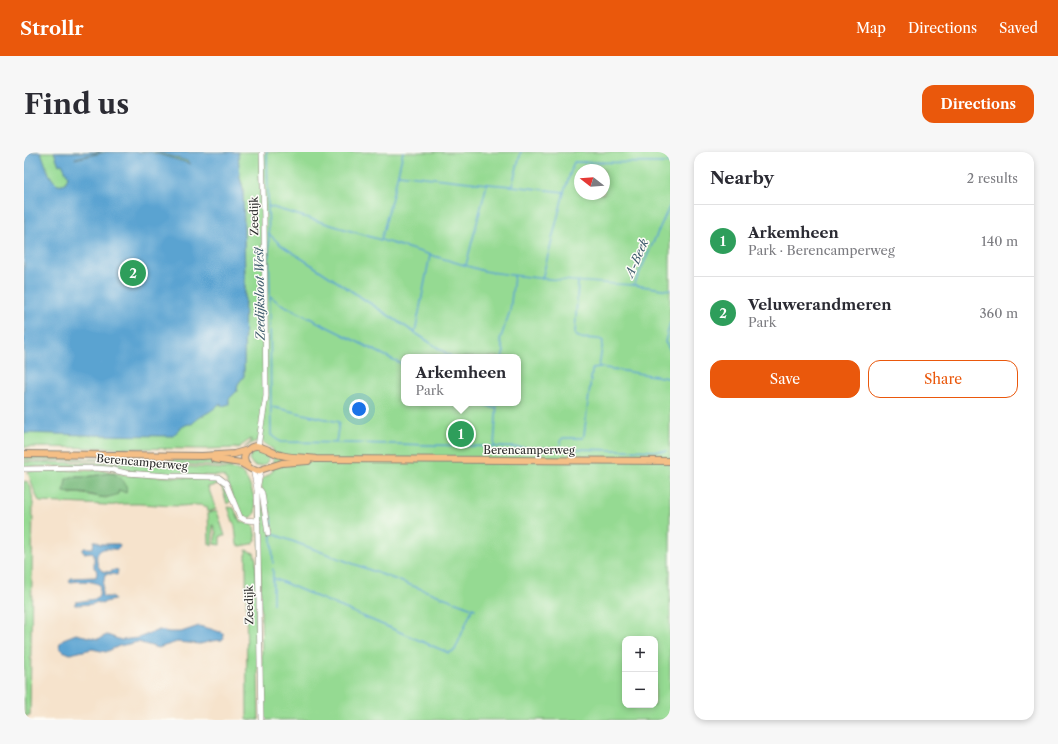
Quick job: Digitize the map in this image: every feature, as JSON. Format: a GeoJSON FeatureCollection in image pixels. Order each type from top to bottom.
{"type":"FeatureCollection","features":[{"type":"Feature","properties":{"kind":"main road"},"geometry":{"type":"LineString","coordinates":[[258,446],[264,447],[270,451],[273,458],[272,464],[264,469],[250,468],[244,458],[248,450],[258,446]]}},
{"type":"Feature","properties":{"kind":"main road","name":"Berencamperweg"},"geometry":{"type":"LineString","coordinates":[[24,454],[202,456],[234,454],[248,450]]}},
{"type":"Feature","properties":{"kind":"main road","name":"Berencamperweg"},"geometry":{"type":"LineString","coordinates":[[270,451],[281,456],[316,459],[670,461]]}},
{"type":"Feature","properties":{"kind":"main road","name":"Berencamperweg"},"geometry":{"type":"LineString","coordinates":[[202,456],[234,461],[250,468]]}},
{"type":"Feature","properties":{"kind":"main road","name":"Berencamperweg"},"geometry":{"type":"LineString","coordinates":[[264,469],[282,463],[316,459]]}},
{"type":"Feature","properties":{"kind":"street","name":"Zeedijk"},"geometry":{"type":"LineString","coordinates":[[258,446],[266,396],[262,152]]}},
{"type":"Feature","properties":{"kind":"street","name":"Berencamperweg"},"geometry":{"type":"LineString","coordinates":[[24,469],[94,468],[109,469],[126,473],[218,477],[226,483],[240,517],[245,520],[258,521]]}},
{"type":"Feature","properties":{"kind":"street","name":"Zeedijk"},"geometry":{"type":"LineString","coordinates":[[250,468],[257,489],[260,720]]}},
{"type":"Feature","properties":{"kind":"street","name":"Zeedijk"},"geometry":{"type":"LineString","coordinates":[[257,489],[264,469]]}},
{"type":"Feature","properties":{"kind":"street","name":"Zeedijk"},"geometry":{"type":"LineString","coordinates":[[257,489],[262,493],[268,534]]}},
{"type":"Feature","properties":{"kind":"green space"},"geometry":{"type":"Polygon","coordinates":[[[24,152],[670,152],[670,720],[263,720],[259,496],[268,516],[271,512],[267,510],[260,485],[261,480],[273,471],[273,449],[262,441],[254,442],[244,448],[251,442],[251,439],[238,448],[24,447],[24,152]],[[241,181],[244,340],[245,280],[243,188],[241,181]]]}},
{"type":"Feature","properties":{"kind":"green space"},"geometry":{"type":"Polygon","coordinates":[[[258,449],[264,451],[269,457],[267,462],[261,466],[253,465],[249,459],[252,451],[258,449]]]}},
{"type":"Feature","properties":{"kind":"green space"},"geometry":{"type":"Polygon","coordinates":[[[24,457],[232,462],[232,467],[101,460],[24,460],[24,457]]]}},
{"type":"Feature","properties":{"kind":"green space"},"geometry":{"type":"Polygon","coordinates":[[[24,462],[125,463],[232,469],[241,472],[248,481],[254,497],[255,512],[253,516],[248,518],[244,516],[235,501],[227,481],[224,477],[220,476],[169,475],[94,466],[24,467],[24,462]]]}},
{"type":"Feature","properties":{"kind":"green space"},"geometry":{"type":"Polygon","coordinates":[[[94,470],[126,475],[216,479],[222,482],[231,501],[227,504],[221,484],[208,487],[216,509],[208,512],[207,507],[197,505],[109,505],[40,502],[28,471],[94,470]],[[110,473],[85,477],[71,477],[70,494],[77,493],[106,498],[118,490],[120,479],[114,474],[110,473]]]}},
{"type":"Feature","properties":{"kind":"green space"},"geometry":{"type":"Polygon","coordinates":[[[110,473],[116,475],[122,480],[127,489],[126,493],[119,490],[118,494],[102,497],[83,493],[64,492],[66,479],[71,477],[85,477],[110,473]]]}},
{"type":"Feature","properties":{"kind":"green space"},"geometry":{"type":"Polygon","coordinates":[[[24,481],[28,482],[31,488],[33,503],[30,716],[25,716],[24,682],[24,481]]]}},
{"type":"Feature","properties":{"kind":"green space"},"geometry":{"type":"Polygon","coordinates":[[[228,507],[234,508],[240,522],[251,524],[254,527],[256,540],[252,544],[241,546],[237,545],[235,527],[228,507]]]}},
{"type":"Feature","properties":{"kind":"green space"},"geometry":{"type":"Polygon","coordinates":[[[217,511],[225,536],[220,536],[220,545],[214,544],[216,533],[212,525],[212,546],[209,544],[208,513],[217,511]]]}},
{"type":"Feature","properties":{"kind":"green space"},"geometry":{"type":"Polygon","coordinates":[[[246,550],[254,553],[256,560],[259,720],[247,720],[246,550]]]}},
{"type":"Feature","properties":{"kind":"water"},"geometry":{"type":"Polygon","coordinates":[[[24,152],[41,152],[53,180],[61,184],[66,182],[68,176],[62,164],[59,165],[54,152],[101,152],[75,159],[106,152],[151,152],[191,164],[187,161],[155,152],[238,152],[240,178],[243,188],[245,280],[244,376],[238,384],[237,391],[229,399],[229,404],[223,406],[219,404],[213,410],[198,418],[192,424],[182,427],[173,436],[24,433],[24,152]]]}},
{"type":"Feature","properties":{"kind":"water"},"geometry":{"type":"Polygon","coordinates":[[[94,541],[100,544],[119,544],[120,546],[118,549],[101,550],[97,555],[97,562],[101,570],[108,572],[115,569],[118,570],[117,575],[105,574],[102,593],[102,596],[113,597],[114,600],[102,604],[97,602],[93,604],[75,605],[74,604],[76,602],[95,599],[99,595],[100,585],[97,583],[86,581],[69,581],[71,578],[96,577],[97,573],[96,569],[94,568],[94,554],[92,552],[84,553],[82,551],[84,548],[93,548],[94,541]]]}},
{"type":"Feature","properties":{"kind":"water"},"geometry":{"type":"Polygon","coordinates":[[[199,626],[223,633],[224,638],[222,640],[200,644],[177,642],[158,648],[138,642],[119,646],[106,652],[92,649],[70,654],[63,651],[59,647],[63,639],[76,634],[98,639],[107,635],[121,640],[138,638],[159,630],[181,632],[199,626]]]}},
{"type":"Feature","properties":{"kind":"waterway","name":"Zeedijksloot West"},"geometry":{"type":"LineString","coordinates":[[267,152],[271,435],[280,442],[666,451]]}},
{"type":"Feature","properties":{"kind":"waterway"},"geometry":{"type":"LineString","coordinates":[[398,174],[403,152]]}},
{"type":"Feature","properties":{"kind":"waterway"},"geometry":{"type":"LineString","coordinates":[[487,184],[512,186],[521,152]]}},
{"type":"Feature","properties":{"kind":"waterway"},"geometry":{"type":"LineString","coordinates":[[542,279],[564,192],[574,162],[670,163]]}},
{"type":"Feature","properties":{"kind":"waterway"},"geometry":{"type":"LineString","coordinates":[[381,240],[398,174],[487,184],[466,265]]}},
{"type":"Feature","properties":{"kind":"waterway"},"geometry":{"type":"LineString","coordinates":[[512,186],[564,192]]}},
{"type":"Feature","properties":{"kind":"waterway","name":"A-Beek"},"geometry":{"type":"LineString","coordinates":[[670,205],[634,285],[670,290]]}},
{"type":"Feature","properties":{"kind":"waterway"},"geometry":{"type":"LineString","coordinates":[[268,206],[484,271],[540,278],[634,285]]}},
{"type":"Feature","properties":{"kind":"waterway"},"geometry":{"type":"LineString","coordinates":[[269,234],[281,245],[447,354]]}},
{"type":"Feature","properties":{"kind":"waterway"},"geometry":{"type":"LineString","coordinates":[[415,333],[430,255]]}},
{"type":"Feature","properties":{"kind":"waterway"},"geometry":{"type":"LineString","coordinates":[[503,354],[504,351],[500,340],[510,311],[514,276]]}},
{"type":"Feature","properties":{"kind":"waterway"},"geometry":{"type":"LineString","coordinates":[[560,449],[561,440],[563,438],[583,438],[592,371],[593,368],[599,367],[603,341],[600,339],[584,339],[575,334],[578,282]]}},
{"type":"Feature","properties":{"kind":"waterway","name":"Zeedijksloot West"},"geometry":{"type":"LineString","coordinates":[[270,296],[279,303],[401,364]]}},
{"type":"Feature","properties":{"kind":"waterway"},"geometry":{"type":"LineString","coordinates":[[670,323],[665,342],[670,350]]}},
{"type":"Feature","properties":{"kind":"waterway"},"geometry":{"type":"LineString","coordinates":[[599,367],[668,378]]}},
{"type":"Feature","properties":{"kind":"waterway"},"geometry":{"type":"LineString","coordinates":[[488,406],[496,409]]}},
{"type":"Feature","properties":{"kind":"waterway"},"geometry":{"type":"LineString","coordinates":[[494,447],[497,406]]}},
{"type":"Feature","properties":{"kind":"waterway"},"geometry":{"type":"LineString","coordinates":[[272,407],[339,422],[336,442]]}},
{"type":"Feature","properties":{"kind":"waterway"},"geometry":{"type":"LineString","coordinates":[[271,517],[273,563]]}},
{"type":"Feature","properties":{"kind":"waterway"},"geometry":{"type":"LineString","coordinates":[[273,534],[475,609]]}},
{"type":"Feature","properties":{"kind":"waterway"},"geometry":{"type":"LineString","coordinates":[[273,569],[273,604]]}},
{"type":"Feature","properties":{"kind":"waterway"},"geometry":{"type":"LineString","coordinates":[[273,578],[449,653],[455,650],[472,609]]}},
{"type":"Feature","properties":{"kind":"place","name":"Veluwerandmeren"},"geometry":{"type":"Point","coordinates":[133,273]}},
{"type":"Feature","properties":{"kind":"place","name":"Arkemheen"},"geometry":{"type":"Point","coordinates":[461,434]}}]}
